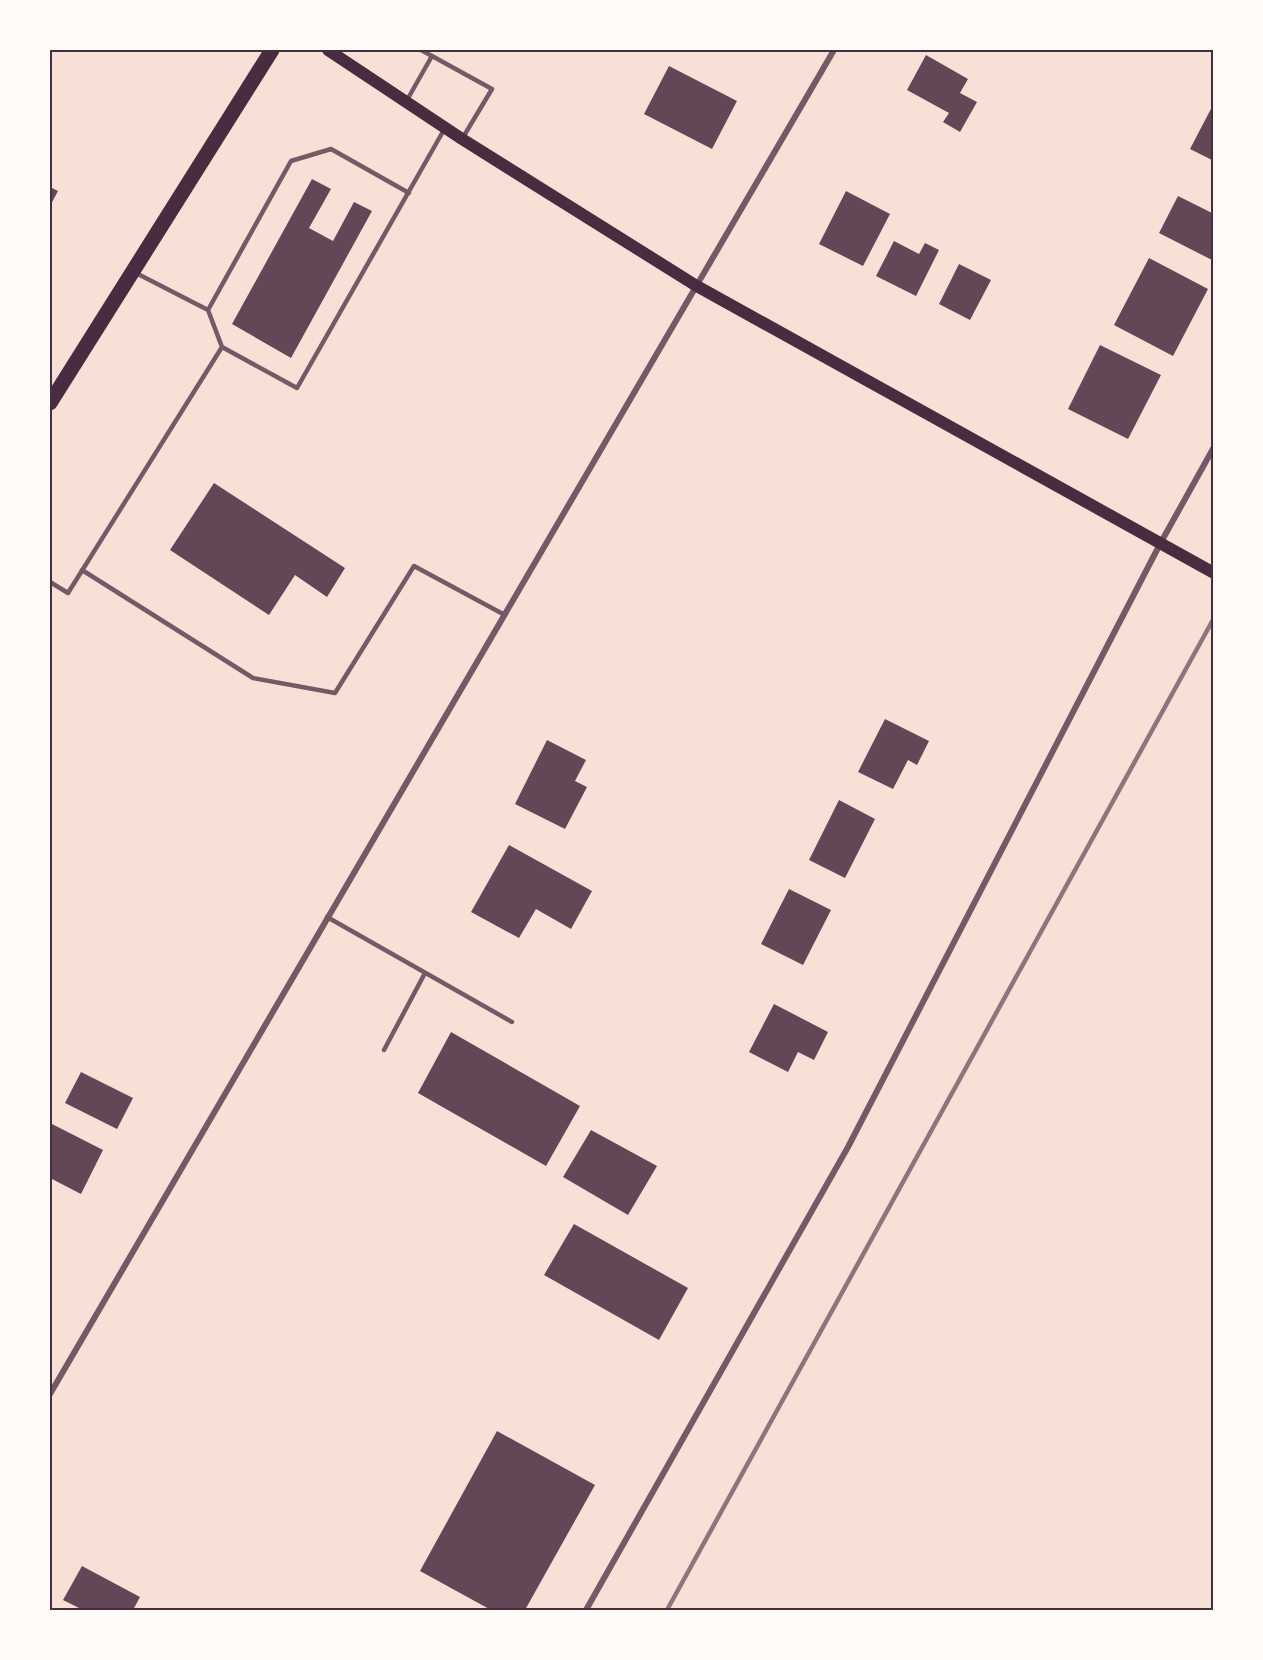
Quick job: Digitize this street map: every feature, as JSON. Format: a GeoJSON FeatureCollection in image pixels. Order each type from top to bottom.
{"type":"FeatureCollection","features":[{"type":"Feature","properties":{"kind":"main road"},"geometry":{"type":"LineString","coordinates":[[50,403],[272,50]]}},
{"type":"Feature","properties":{"kind":"main road"},"geometry":{"type":"LineString","coordinates":[[328,50],[462,139],[695,285],[1214,573]]}},
{"type":"Feature","properties":{"kind":"street"},"geometry":{"type":"LineString","coordinates":[[50,1394],[834,50]]}},
{"type":"Feature","properties":{"kind":"street"},"geometry":{"type":"LineString","coordinates":[[586,1611],[848,1147],[1160,544],[1214,447]]}},
{"type":"Feature","properties":{"kind":"lane"},"geometry":{"type":"LineString","coordinates":[[421,50],[492,89],[462,139]]}},
{"type":"Feature","properties":{"kind":"lane"},"geometry":{"type":"LineString","coordinates":[[407,101],[432,56]]}},
{"type":"Feature","properties":{"kind":"lane"},"geometry":{"type":"LineString","coordinates":[[132,271],[208,310],[222,347],[297,388],[446,127]]}},
{"type":"Feature","properties":{"kind":"lane"},"geometry":{"type":"LineString","coordinates":[[208,310],[291,162],[331,149],[409,193]]}},
{"type":"Feature","properties":{"kind":"lane"},"geometry":{"type":"LineString","coordinates":[[50,582],[68,593],[222,347]]}},
{"type":"Feature","properties":{"kind":"lane"},"geometry":{"type":"LineString","coordinates":[[82,570],[253,678],[335,693],[414,566],[503,614]]}},
{"type":"Feature","properties":{"kind":"lane"},"geometry":{"type":"LineString","coordinates":[[327,917],[512,1022]]}},
{"type":"Feature","properties":{"kind":"lane"},"geometry":{"type":"LineString","coordinates":[[384,1050],[425,973]]}},
{"type":"Feature","properties":{"kind":"building"},"geometry":{"type":"Polygon","coordinates":[[[926,55],[968,79],[960,93],[977,102],[960,132],[943,122],[949,113],[907,90],[926,55]]]}},
{"type":"Feature","properties":{"kind":"building"},"geometry":{"type":"Polygon","coordinates":[[[669,66],[737,101],[712,149],[644,114],[669,66]]]}},
{"type":"Feature","properties":{"kind":"building"},"geometry":{"type":"Polygon","coordinates":[[[1214,103],[1214,161],[1190,149],[1214,103]]]}},
{"type":"Feature","properties":{"kind":"building"},"geometry":{"type":"Polygon","coordinates":[[[312,179],[331,189],[309,228],[333,241],[354,202],[372,211],[291,358],[232,324],[312,179]]]}},
{"type":"Feature","properties":{"kind":"building"},"geometry":{"type":"Polygon","coordinates":[[[50,187],[58,191],[50,206],[50,187]]]}},
{"type":"Feature","properties":{"kind":"building"},"geometry":{"type":"Polygon","coordinates":[[[846,191],[890,214],[863,266],[819,244],[846,191]]]}},
{"type":"Feature","properties":{"kind":"building"},"geometry":{"type":"Polygon","coordinates":[[[1178,196],[1214,214],[1214,261],[1159,233],[1178,196]]]}},
{"type":"Feature","properties":{"kind":"building"},"geometry":{"type":"Polygon","coordinates":[[[894,241],[919,254],[925,243],[939,250],[916,296],[876,276],[894,241]]]}},
{"type":"Feature","properties":{"kind":"building"},"geometry":{"type":"Polygon","coordinates":[[[1149,258],[1208,289],[1173,356],[1114,325],[1149,258]]]}},
{"type":"Feature","properties":{"kind":"building"},"geometry":{"type":"Polygon","coordinates":[[[959,264],[991,280],[970,320],[939,304],[959,264]]]}},
{"type":"Feature","properties":{"kind":"building"},"geometry":{"type":"Polygon","coordinates":[[[1100,345],[1161,375],[1128,439],[1068,409],[1100,345]]]}},
{"type":"Feature","properties":{"kind":"building"},"geometry":{"type":"Polygon","coordinates":[[[214,483],[345,568],[327,597],[295,575],[269,615],[170,550],[214,483]]]}},
{"type":"Feature","properties":{"kind":"building"},"geometry":{"type":"Polygon","coordinates":[[[885,719],[929,741],[917,765],[908,760],[893,789],[858,772],[885,719]]]}},
{"type":"Feature","properties":{"kind":"building"},"geometry":{"type":"Polygon","coordinates":[[[547,740],[586,760],[575,781],[587,787],[565,829],[515,804],[547,740]]]}},
{"type":"Feature","properties":{"kind":"building"},"geometry":{"type":"Polygon","coordinates":[[[839,800],[875,819],[845,878],[809,860],[839,800]]]}},
{"type":"Feature","properties":{"kind":"building"},"geometry":{"type":"Polygon","coordinates":[[[509,845],[592,891],[571,929],[536,909],[519,938],[471,912],[509,845]]]}},
{"type":"Feature","properties":{"kind":"building"},"geometry":{"type":"Polygon","coordinates":[[[789,889],[831,910],[803,965],[761,944],[789,889]]]}},
{"type":"Feature","properties":{"kind":"building"},"geometry":{"type":"Polygon","coordinates":[[[774,1004],[828,1032],[814,1060],[798,1052],[788,1072],[749,1052],[774,1004]]]}},
{"type":"Feature","properties":{"kind":"building"},"geometry":{"type":"Polygon","coordinates":[[[451,1032],[580,1106],[546,1166],[418,1093],[451,1032]]]}},
{"type":"Feature","properties":{"kind":"building"},"geometry":{"type":"Polygon","coordinates":[[[81,1072],[133,1098],[117,1129],[65,1103],[81,1072]]]}},
{"type":"Feature","properties":{"kind":"building"},"geometry":{"type":"Polygon","coordinates":[[[50,1123],[103,1150],[81,1194],[50,1178],[50,1123]]]}},
{"type":"Feature","properties":{"kind":"building"},"geometry":{"type":"Polygon","coordinates":[[[591,1130],[657,1166],[628,1215],[563,1177],[591,1130]]]}},
{"type":"Feature","properties":{"kind":"building"},"geometry":{"type":"Polygon","coordinates":[[[574,1224],[688,1288],[659,1340],[544,1275],[574,1224]]]}},
{"type":"Feature","properties":{"kind":"building"},"geometry":{"type":"Polygon","coordinates":[[[497,1431],[595,1485],[525,1610],[491,1610],[420,1571],[497,1431]]]}},
{"type":"Feature","properties":{"kind":"building"},"geometry":{"type":"Polygon","coordinates":[[[82,1566],[140,1597],[133,1610],[83,1610],[63,1600],[82,1566]]]}},
{"type":"Feature","properties":{"kind":"railway"},"geometry":{"type":"LineString","coordinates":[[667,1610],[1214,618]]}}]}
